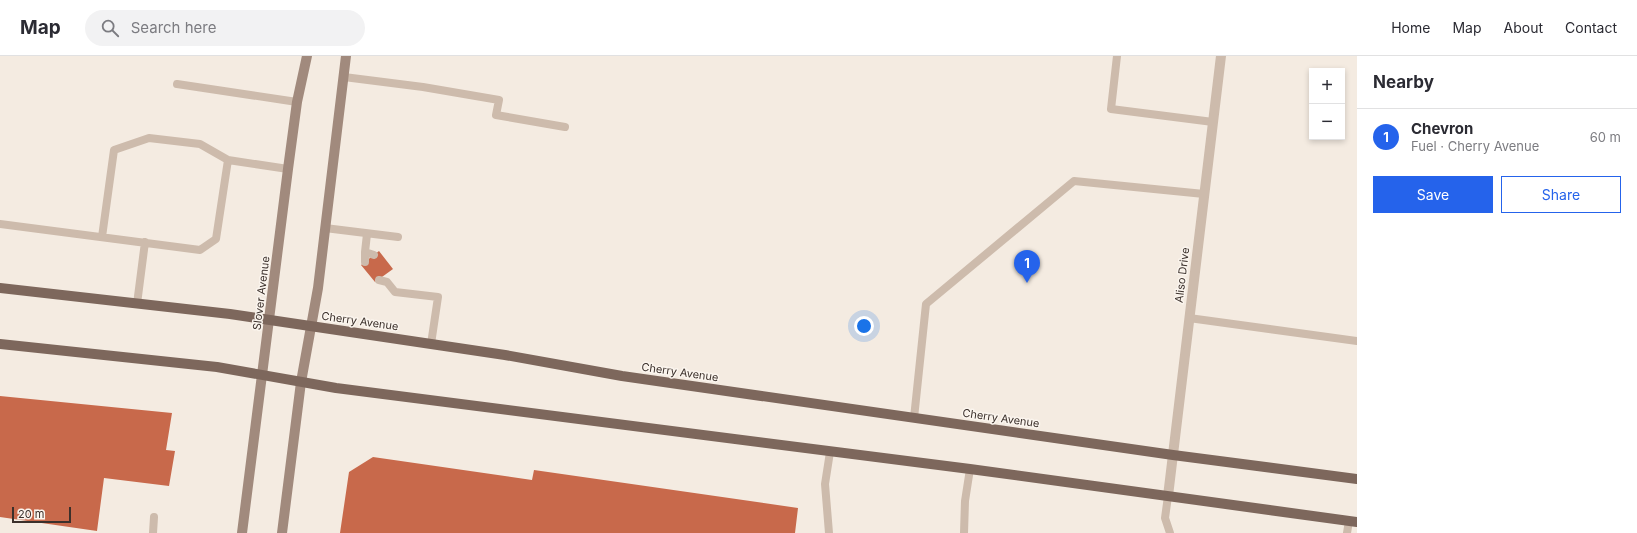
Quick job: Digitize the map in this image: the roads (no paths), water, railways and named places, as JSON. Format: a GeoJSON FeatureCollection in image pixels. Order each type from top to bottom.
{"type":"FeatureCollection","features":[{"type":"Feature","properties":{"kind":"main road","name":"Slover Avenue"},"geometry":{"type":"LineString","coordinates":[[242,533],[288,169],[297,102],[306,56]]}},
{"type":"Feature","properties":{"kind":"main road"},"geometry":{"type":"LineString","coordinates":[[282,533],[301,382],[318,288],[346,56]]}},
{"type":"Feature","properties":{"kind":"main road","name":"Cherry Avenue"},"geometry":{"type":"LineString","coordinates":[[0,288],[270,321],[505,355],[622,376],[1173,455],[1357,479]]}},
{"type":"Feature","properties":{"kind":"main road"},"geometry":{"type":"LineString","coordinates":[[0,344],[217,367],[336,388],[970,469],[1353,522]]}},
{"type":"Feature","properties":{"kind":"street","name":"Aliso Drive"},"geometry":{"type":"LineString","coordinates":[[1168,496],[1221,56]]}},
{"type":"Feature","properties":{"kind":"lane"},"geometry":{"type":"LineString","coordinates":[[1117,56],[1111,109],[1213,122]]}},
{"type":"Feature","properties":{"kind":"lane"},"geometry":{"type":"LineString","coordinates":[[344,77],[423,87],[499,100],[496,115],[564,127]]}},
{"type":"Feature","properties":{"kind":"lane"},"geometry":{"type":"LineString","coordinates":[[177,84],[297,102]]}},
{"type":"Feature","properties":{"kind":"lane"},"geometry":{"type":"LineString","coordinates":[[102,237],[114,150],[148,138],[200,144],[228,160],[288,169]]}},
{"type":"Feature","properties":{"kind":"lane"},"geometry":{"type":"LineString","coordinates":[[0,224],[200,250],[216,239],[228,160]]}},
{"type":"Feature","properties":{"kind":"lane"},"geometry":{"type":"LineString","coordinates":[[914,418],[926,304],[1074,181],[1204,194]]}},
{"type":"Feature","properties":{"kind":"lane"},"geometry":{"type":"LineString","coordinates":[[326,228],[398,237]]}},
{"type":"Feature","properties":{"kind":"lane"},"geometry":{"type":"LineString","coordinates":[[365,262],[367,234]]}},
{"type":"Feature","properties":{"kind":"lane"},"geometry":{"type":"LineString","coordinates":[[137,304],[145,242]]}},
{"type":"Feature","properties":{"kind":"lane"},"geometry":{"type":"LineString","coordinates":[[365,252],[374,255]]}},
{"type":"Feature","properties":{"kind":"lane"},"geometry":{"type":"LineString","coordinates":[[387,282],[388,272]]}},
{"type":"Feature","properties":{"kind":"lane"},"geometry":{"type":"LineString","coordinates":[[379,280],[387,282],[395,292],[438,298],[431,344]]}},
{"type":"Feature","properties":{"kind":"lane"},"geometry":{"type":"LineString","coordinates":[[1189,318],[1357,341]]}},
{"type":"Feature","properties":{"kind":"lane"},"geometry":{"type":"LineString","coordinates":[[829,533],[825,484],[830,452]]}},
{"type":"Feature","properties":{"kind":"lane"},"geometry":{"type":"LineString","coordinates":[[964,533],[970,469]]}},
{"type":"Feature","properties":{"kind":"lane"},"geometry":{"type":"LineString","coordinates":[[1168,496],[1165,518],[1170,533]]}},
{"type":"Feature","properties":{"kind":"lane"},"geometry":{"type":"LineString","coordinates":[[153,533],[154,517]]}},
{"type":"Feature","properties":{"kind":"lane"},"geometry":{"type":"LineString","coordinates":[[1347,533],[1353,522]]}},
{"type":"Feature","properties":{"kind":"place","name":"Chevron"},"geometry":{"type":"Point","coordinates":[1027,283]}}]}
